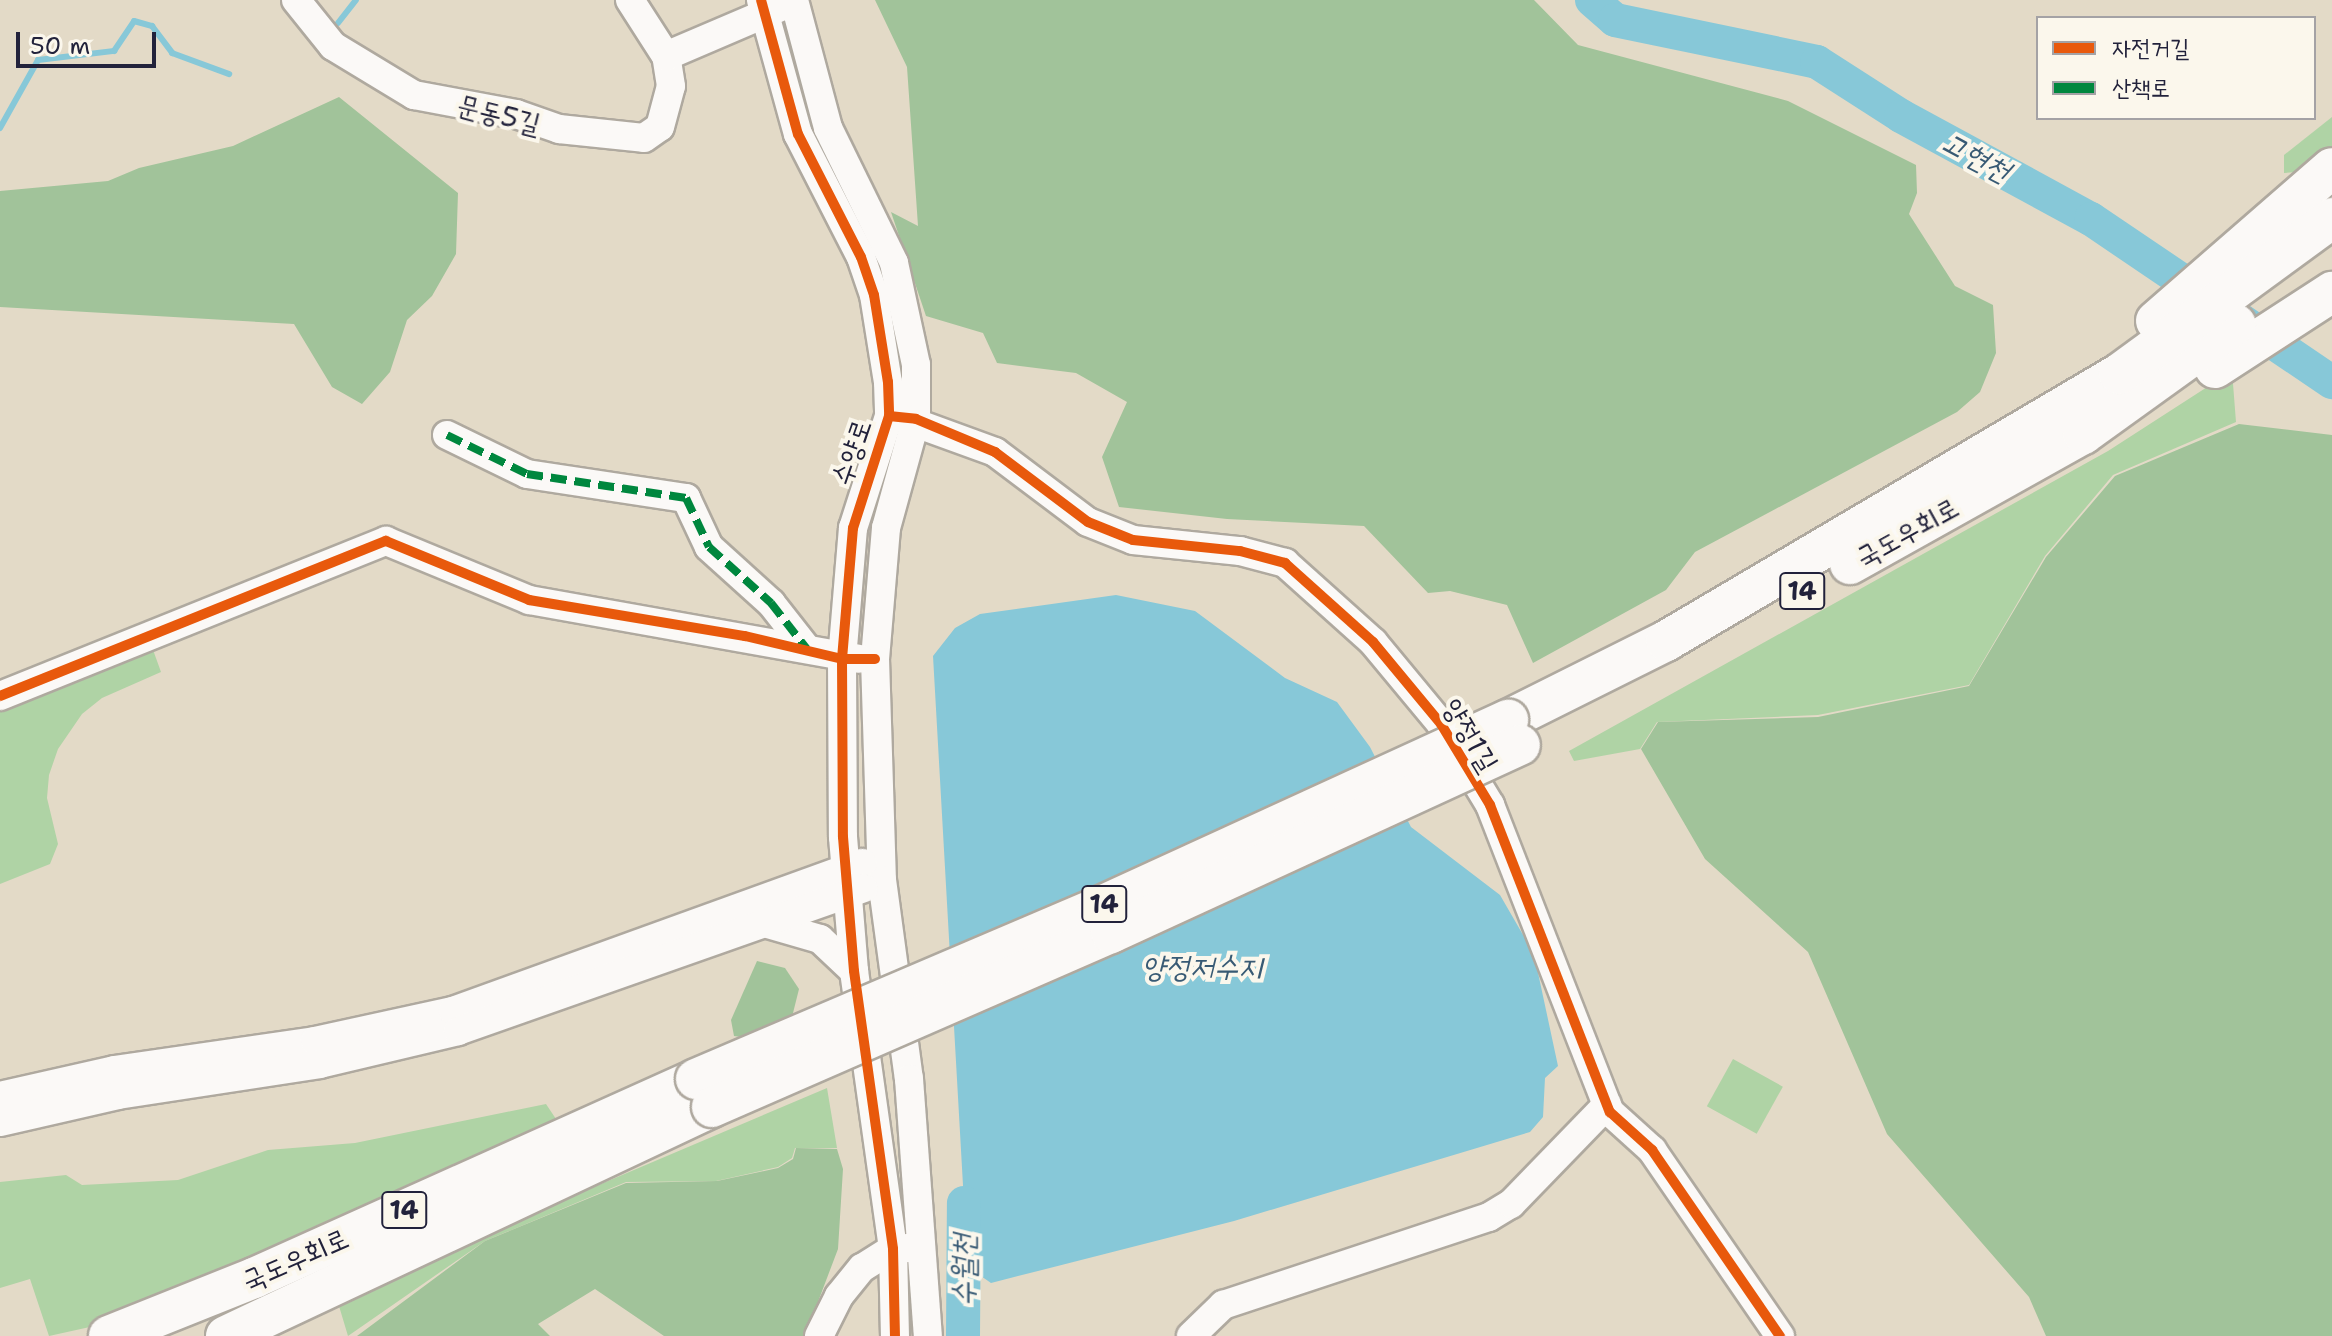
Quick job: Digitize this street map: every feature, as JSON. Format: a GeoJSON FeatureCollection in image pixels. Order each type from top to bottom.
{"type":"FeatureCollection","features":[{"type":"Feature","properties":{"kind":"highway"},"geometry":{"type":"LineString","coordinates":[[2068,422],[2332,168]]}},
{"type":"Feature","properties":{"kind":"highway","name":"14"},"geometry":{"type":"LineString","coordinates":[[2068,422],[2132,366],[2332,218]]}},
{"type":"Feature","properties":{"kind":"highway","name":"14"},"geometry":{"type":"LineString","coordinates":[[2068,422],[2219,338],[2332,246]]}},
{"type":"Feature","properties":{"kind":"highway"},"geometry":{"type":"LineString","coordinates":[[2068,422],[2167,399],[2332,292]]}},
{"type":"Feature","properties":{"kind":"highway","name":"국도우회로"},"geometry":{"type":"LineString","coordinates":[[109,1336],[704,1093],[1111,933],[1514,732],[2068,422]]}},
{"type":"Feature","properties":{"kind":"highway","name":"국도우회로"},"geometry":{"type":"LineString","coordinates":[[226,1336],[704,1093]]}},
{"type":"Feature","properties":{"kind":"street","name":"문동5길"},"geometry":{"type":"LineString","coordinates":[[296,0],[333,46],[414,95],[516,114],[559,129],[644,138],[652,133],[660,127],[671,86],[666,56]]}},
{"type":"Feature","properties":{"kind":"street"},"geometry":{"type":"LineString","coordinates":[[630,0],[666,56],[762,6],[794,1],[828,128],[894,263],[908,308],[916,365],[902,418],[886,528],[875,659],[882,868],[925,1247],[928,1336]]}},
{"type":"Feature","properties":{"kind":"street","name":"수양로"},"geometry":{"type":"LineString","coordinates":[[762,6],[798,134],[861,257],[874,295],[902,418],[853,528],[842,659],[846,882],[854,971],[893,1249],[895,1336]]}},
{"type":"Feature","properties":{"kind":"street","name":"양정1길"},"geometry":{"type":"LineString","coordinates":[[902,418],[995,452],[1088,522],[1133,540],[1240,551],[1285,563],[1329,597],[1441,724],[1490,805],[1607,1105],[1652,1150],[1780,1336]]}},
{"type":"Feature","properties":{"kind":"street"},"geometry":{"type":"LineString","coordinates":[[447,435],[540,477],[652,489],[686,498],[709,547],[771,603],[807,649]]}},
{"type":"Feature","properties":{"kind":"street"},"geometry":{"type":"LineString","coordinates":[[0,696],[386,541],[399,551],[529,600],[807,649],[842,659],[875,659]]}},
{"type":"Feature","properties":{"kind":"street"},"geometry":{"type":"LineString","coordinates":[[817,880],[834,862],[843,837]]}},
{"type":"Feature","properties":{"kind":"street"},"geometry":{"type":"LineString","coordinates":[[0,1122],[118,1095],[320,1064],[458,1031],[767,924],[846,882],[882,868]]}},
{"type":"Feature","properties":{"kind":"street"},"geometry":{"type":"LineString","coordinates":[[0,1096],[114,1070],[315,1041],[453,1011],[817,880],[846,882]]}},
{"type":"Feature","properties":{"kind":"street"},"geometry":{"type":"LineString","coordinates":[[767,924],[820,939],[854,971]]}},
{"type":"Feature","properties":{"kind":"street"},"geometry":{"type":"LineString","coordinates":[[1191,1336],[1223,1305],[1489,1217],[1511,1204],[1607,1105]]}},
{"type":"Feature","properties":{"kind":"street"},"geometry":{"type":"LineString","coordinates":[[819,1336],[839,1296],[862,1268],[893,1249],[925,1247]]}},
{"type":"Feature","properties":{"kind":"green space"},"geometry":{"type":"Polygon","coordinates":[[[875,0],[1534,0],[1578,45],[1788,101],[1916,165],[1917,193],[1909,214],[1955,286],[1993,305],[1996,353],[1980,392],[1957,412],[1695,552],[1666,590],[1533,663],[1507,605],[1450,591],[1428,593],[1364,526],[1227,519],[1119,507],[1102,457],[1127,402],[1076,373],[997,363],[983,333],[926,316],[891,212],[918,226],[907,67],[875,0]]]}},
{"type":"Feature","properties":{"kind":"green space"},"geometry":{"type":"Polygon","coordinates":[[[339,97],[458,193],[456,254],[432,296],[407,320],[390,372],[362,404],[332,387],[294,324],[0,307],[0,191],[108,181],[139,168],[233,146],[339,97]]]}},
{"type":"Feature","properties":{"kind":"green space"},"geometry":{"type":"Polygon","coordinates":[[[2332,117],[2332,160],[2314,171],[2284,173],[2284,155],[2332,117]]]}},
{"type":"Feature","properties":{"kind":"green space"},"geometry":{"type":"Polygon","coordinates":[[[2232,371],[2236,422],[2113,475],[2045,556],[1969,685],[1818,715],[1657,722],[1640,749],[1574,761],[1569,751],[2108,451],[2232,371]]]}},
{"type":"Feature","properties":{"kind":"green space"},"geometry":{"type":"Polygon","coordinates":[[[2239,424],[2332,435],[2332,1336],[2046,1336],[2029,1297],[1887,1134],[1808,952],[1705,859],[1641,749],[1658,722],[1818,717],[1969,686],[2046,557],[2115,476],[2239,424]]]}},
{"type":"Feature","properties":{"kind":"green space"},"geometry":{"type":"Polygon","coordinates":[[[152,647],[161,672],[102,698],[82,714],[58,749],[49,775],[47,798],[58,844],[50,864],[0,884],[0,709],[152,647]]]}},
{"type":"Feature","properties":{"kind":"green space"},"geometry":{"type":"Polygon","coordinates":[[[757,961],[785,968],[799,989],[792,1017],[748,1038],[734,1036],[731,1020],[757,961]]]}},
{"type":"Feature","properties":{"kind":"green space"},"geometry":{"type":"Polygon","coordinates":[[[1733,1059],[1783,1087],[1757,1134],[1707,1106],[1733,1059]]]}},
{"type":"Feature","properties":{"kind":"green space"},"geometry":{"type":"Polygon","coordinates":[[[827,1088],[837,1148],[795,1148],[792,1158],[778,1167],[716,1181],[626,1182],[485,1241],[348,1336],[339,1306],[535,1212],[827,1088]]]}},
{"type":"Feature","properties":{"kind":"green space"},"geometry":{"type":"Polygon","coordinates":[[[546,1104],[556,1119],[544,1136],[117,1321],[49,1336],[30,1279],[0,1288],[0,1182],[66,1175],[82,1185],[178,1180],[268,1150],[355,1143],[546,1104]]]}},
{"type":"Feature","properties":{"kind":"green space"},"geometry":{"type":"Polygon","coordinates":[[[796,1148],[837,1149],[843,1169],[838,1249],[805,1336],[664,1336],[595,1289],[538,1324],[550,1336],[357,1336],[485,1241],[626,1183],[717,1181],[778,1168],[793,1159],[796,1148]]]}},
{"type":"Feature","properties":{"kind":"water","name":"양정저수지"},"geometry":{"type":"Polygon","coordinates":[[[1116,595],[1195,611],[1285,678],[1337,702],[1370,747],[1411,827],[1500,895],[1534,954],[1558,1066],[1545,1078],[1543,1117],[1530,1132],[1234,1221],[991,1283],[978,1274],[964,1203],[933,656],[955,628],[980,614],[1116,595]]]}},
{"type":"Feature","properties":{"kind":"waterway"},"geometry":{"type":"LineString","coordinates":[[338,23],[356,0]]}},
{"type":"Feature","properties":{"kind":"waterway","name":"고현천"},"geometry":{"type":"LineString","coordinates":[[1592,0],[1615,20],[1817,62],[1901,116],[2091,219],[2332,382]]}},
{"type":"Feature","properties":{"kind":"waterway"},"geometry":{"type":"LineString","coordinates":[[0,128],[38,60],[114,51],[134,21],[152,26],[172,53],[229,74]]}},
{"type":"Feature","properties":{"kind":"waterway","name":"수월천"},"geometry":{"type":"LineString","coordinates":[[963,1336],[964,1203]]}},
{"type":"Feature","properties":{"kind":"marked path"},"geometry":{"type":"LineString","coordinates":[[447,435],[527,474],[686,498],[709,547],[771,603],[807,649]]}},
{"type":"Feature","properties":{"kind":"cycle path"},"geometry":{"type":"LineString","coordinates":[[761,0],[798,134],[861,257],[874,295],[888,382],[889,416],[853,528],[842,659],[843,837],[854,971],[893,1249],[895,1336]]}},
{"type":"Feature","properties":{"kind":"cycle path"},"geometry":{"type":"LineString","coordinates":[[889,416],[916,419],[995,452],[1088,522],[1133,540],[1240,551],[1285,563],[1373,642],[1441,724],[1490,805],[1610,1112],[1652,1150],[1780,1336]]}},
{"type":"Feature","properties":{"kind":"cycle path"},"geometry":{"type":"LineString","coordinates":[[0,696],[386,541],[529,600],[745,636],[842,659],[875,659]]}}]}
